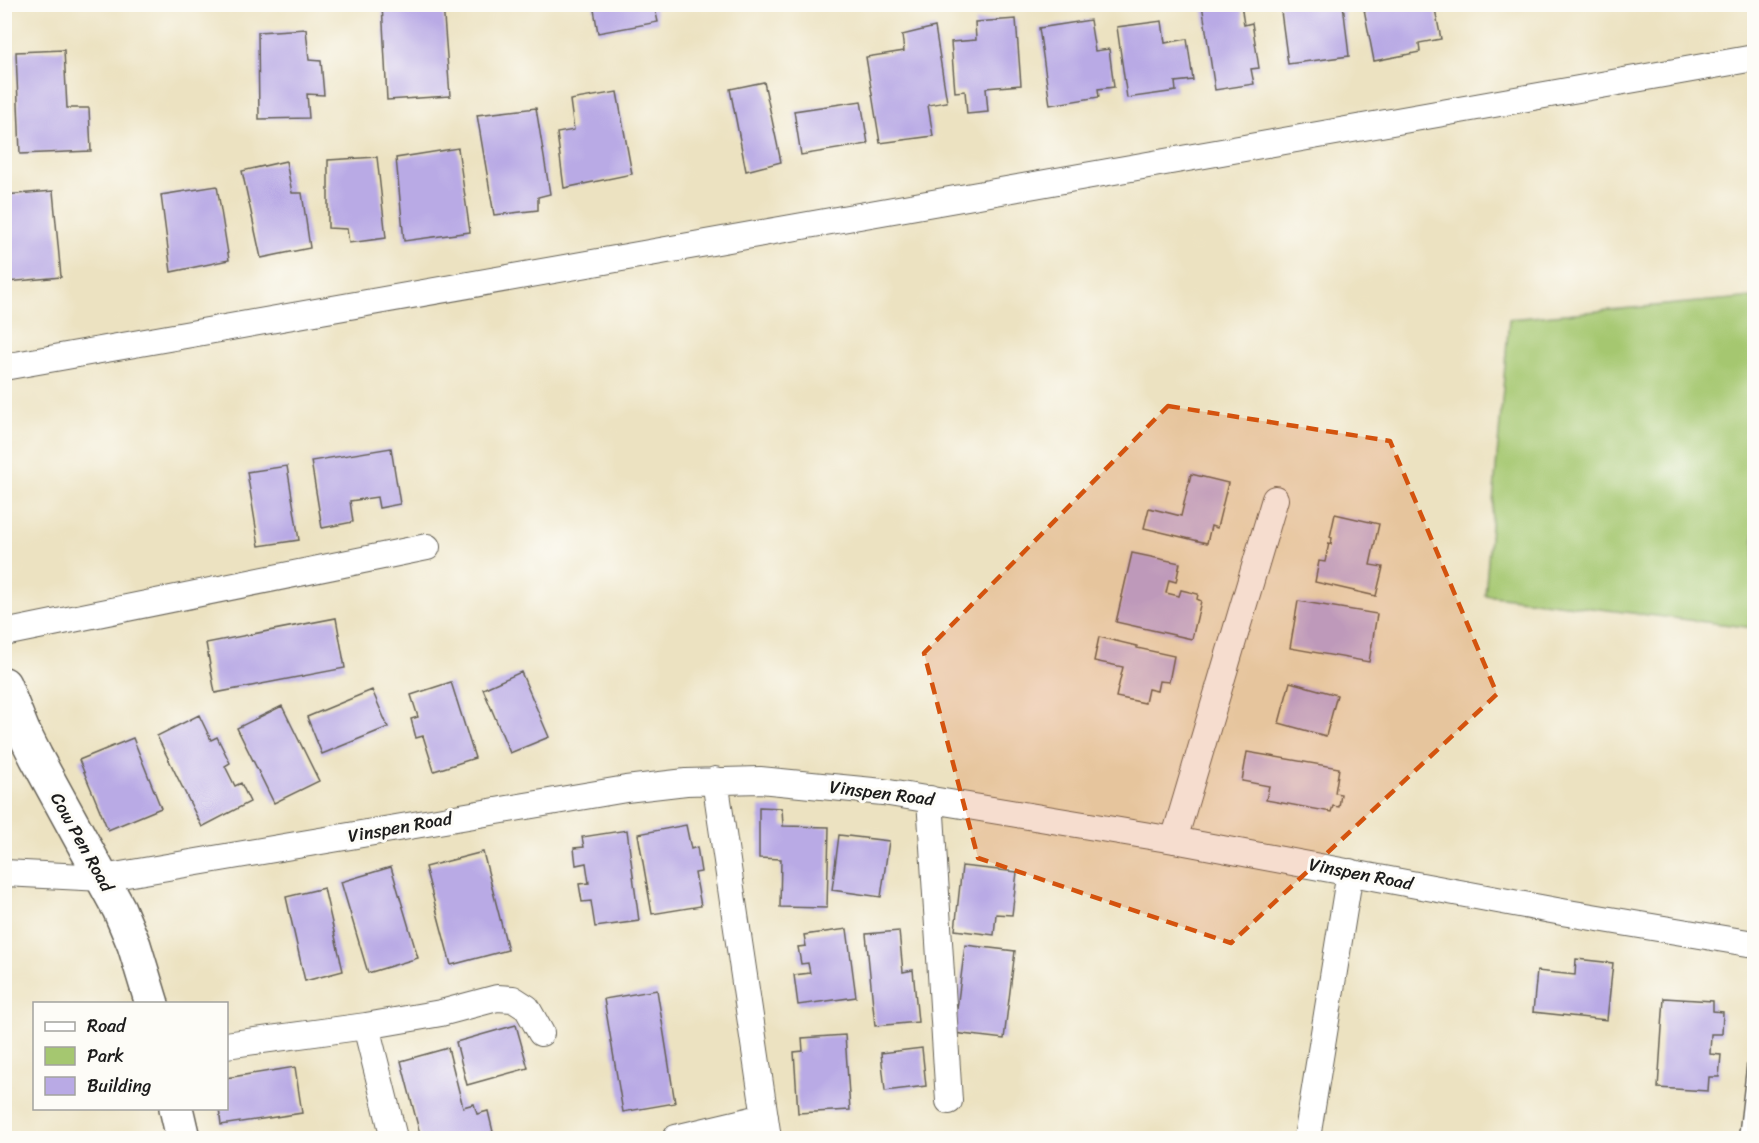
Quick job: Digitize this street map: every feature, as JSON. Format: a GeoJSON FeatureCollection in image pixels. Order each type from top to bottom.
{"type":"FeatureCollection","features":[{"type":"Feature","properties":{"kind":"main road","name":"Cow Pen Road"},"geometry":{"type":"LineString","coordinates":[[4,684],[36,757],[119,909],[134,945],[151,1002]]}},
{"type":"Feature","properties":{"kind":"main road"},"geometry":{"type":"LineString","coordinates":[[176,1110],[183,1138]]}},
{"type":"Feature","properties":{"kind":"street"},"geometry":{"type":"LineString","coordinates":[[4,367],[1755,58]]}},
{"type":"Feature","properties":{"kind":"street"},"geometry":{"type":"LineString","coordinates":[[1174,840],[1275,499]]}},
{"type":"Feature","properties":{"kind":"street"},"geometry":{"type":"LineString","coordinates":[[4,633],[427,546]]}},
{"type":"Feature","properties":{"kind":"street"},"geometry":{"type":"LineString","coordinates":[[676,1138],[767,1128],[715,780]]}},
{"type":"Feature","properties":{"kind":"street","name":"Vinspen Road"},"geometry":{"type":"LineString","coordinates":[[4,873],[103,878],[626,789],[715,780],[760,780],[830,786],[930,799],[1174,840],[1562,912],[1755,944]]}},
{"type":"Feature","properties":{"kind":"street"},"geometry":{"type":"LineString","coordinates":[[930,799],[949,1101]]}},
{"type":"Feature","properties":{"kind":"street"},"geometry":{"type":"LineString","coordinates":[[1308,1138],[1350,872]]}},
{"type":"Feature","properties":{"kind":"street"},"geometry":{"type":"LineString","coordinates":[[228,1045],[366,1026],[441,1013],[498,998],[513,999],[527,1008],[541,1033]]}},
{"type":"Feature","properties":{"kind":"street"},"geometry":{"type":"LineString","coordinates":[[366,1026],[394,1138]]}},
{"type":"Feature","properties":{"kind":"lane"},"geometry":{"type":"LineString","coordinates":[[1746,1138],[1755,1060]]}},
{"type":"Feature","properties":{"kind":"highlighted area"},"geometry":{"type":"Polygon","coordinates":[[[1168,406],[1390,441],[1497,694],[1231,943],[978,858],[924,653],[1168,406]]]}},
{"type":"Feature","properties":{"kind":"green space"},"geometry":{"type":"Polygon","coordinates":[[[1754,297],[1754,628],[1485,595],[1509,319],[1754,297]]]}},
{"type":"Feature","properties":{"kind":"building"},"geometry":{"type":"Polygon","coordinates":[[[382,4],[443,4],[450,96],[387,100],[382,4]]]}},
{"type":"Feature","properties":{"kind":"building"},"geometry":{"type":"Polygon","coordinates":[[[593,4],[654,4],[658,22],[598,33],[593,4]]]}},
{"type":"Feature","properties":{"kind":"building"},"geometry":{"type":"Polygon","coordinates":[[[1202,4],[1241,4],[1244,25],[1252,23],[1259,68],[1251,69],[1254,84],[1215,90],[1202,4]]]}},
{"type":"Feature","properties":{"kind":"building"},"geometry":{"type":"Polygon","coordinates":[[[1280,4],[1343,4],[1349,56],[1288,64],[1280,4]]]}},
{"type":"Feature","properties":{"kind":"building"},"geometry":{"type":"Polygon","coordinates":[[[1363,4],[1434,4],[1441,39],[1419,43],[1420,52],[1374,61],[1363,4]]]}},
{"type":"Feature","properties":{"kind":"building"},"geometry":{"type":"Polygon","coordinates":[[[1016,19],[1021,85],[986,88],[988,112],[967,114],[965,91],[955,92],[951,42],[976,40],[975,22],[1016,19]]]}},
{"type":"Feature","properties":{"kind":"building"},"geometry":{"type":"Polygon","coordinates":[[[1090,20],[1095,51],[1109,49],[1114,87],[1098,89],[1099,97],[1050,105],[1039,28],[1090,20]]]}},
{"type":"Feature","properties":{"kind":"building"},"geometry":{"type":"Polygon","coordinates":[[[1162,21],[1165,43],[1187,39],[1193,80],[1175,82],[1176,91],[1127,98],[1117,27],[1162,21]]]}},
{"type":"Feature","properties":{"kind":"building"},"geometry":{"type":"Polygon","coordinates":[[[935,27],[947,102],[928,105],[933,136],[880,143],[866,57],[904,51],[902,35],[935,27]]]}},
{"type":"Feature","properties":{"kind":"building"},"geometry":{"type":"Polygon","coordinates":[[[306,29],[309,60],[321,61],[324,95],[307,94],[309,118],[259,119],[258,32],[306,29]]]}},
{"type":"Feature","properties":{"kind":"building"},"geometry":{"type":"Polygon","coordinates":[[[64,50],[67,108],[89,108],[91,151],[20,154],[16,52],[64,50]]]}},
{"type":"Feature","properties":{"kind":"building"},"geometry":{"type":"Polygon","coordinates":[[[764,82],[781,162],[746,171],[730,89],[764,82]]]}},
{"type":"Feature","properties":{"kind":"building"},"geometry":{"type":"Polygon","coordinates":[[[617,92],[632,174],[564,188],[557,133],[574,130],[570,100],[617,92]]]}},
{"type":"Feature","properties":{"kind":"building"},"geometry":{"type":"Polygon","coordinates":[[[861,101],[868,144],[801,155],[794,111],[861,101]]]}},
{"type":"Feature","properties":{"kind":"building"},"geometry":{"type":"Polygon","coordinates":[[[536,108],[550,194],[538,197],[538,210],[494,215],[477,115],[536,108]]]}},
{"type":"Feature","properties":{"kind":"building"},"geometry":{"type":"Polygon","coordinates":[[[458,148],[470,232],[404,241],[396,158],[458,148]]]}},
{"type":"Feature","properties":{"kind":"building"},"geometry":{"type":"Polygon","coordinates":[[[377,157],[386,238],[349,243],[347,229],[328,228],[328,160],[377,157]]]}},
{"type":"Feature","properties":{"kind":"building"},"geometry":{"type":"Polygon","coordinates":[[[286,161],[292,193],[302,193],[310,248],[261,258],[242,171],[286,161]]]}},
{"type":"Feature","properties":{"kind":"building"},"geometry":{"type":"Polygon","coordinates":[[[217,186],[229,260],[171,272],[161,195],[217,186]]]}},
{"type":"Feature","properties":{"kind":"building"},"geometry":{"type":"Polygon","coordinates":[[[53,191],[61,277],[7,282],[4,257],[4,195],[53,191]]]}},
{"type":"Feature","properties":{"kind":"building"},"geometry":{"type":"Polygon","coordinates":[[[391,448],[400,504],[379,508],[377,497],[350,501],[353,522],[322,528],[311,461],[391,448]]]}},
{"type":"Feature","properties":{"kind":"building"},"geometry":{"type":"Polygon","coordinates":[[[287,466],[299,540],[259,546],[247,472],[287,466]]]}},
{"type":"Feature","properties":{"kind":"building"},"geometry":{"type":"Polygon","coordinates":[[[1191,474],[1228,483],[1217,528],[1211,526],[1207,543],[1144,528],[1149,508],[1181,516],[1191,474]]]}},
{"type":"Feature","properties":{"kind":"building"},"geometry":{"type":"Polygon","coordinates":[[[1335,514],[1379,524],[1370,565],[1383,567],[1376,596],[1315,582],[1319,561],[1325,562],[1329,543],[1331,544],[1332,538],[1330,537],[1335,514]]]}},
{"type":"Feature","properties":{"kind":"building"},"geometry":{"type":"Polygon","coordinates":[[[1132,553],[1180,563],[1176,582],[1169,580],[1166,593],[1179,596],[1181,590],[1198,594],[1197,599],[1201,601],[1192,639],[1116,622],[1132,553]]]}},
{"type":"Feature","properties":{"kind":"building"},"geometry":{"type":"Polygon","coordinates":[[[1298,601],[1377,614],[1369,662],[1290,648],[1298,601]]]}},
{"type":"Feature","properties":{"kind":"building"},"geometry":{"type":"Polygon","coordinates":[[[336,618],[345,668],[215,693],[206,643],[336,618]]]}},
{"type":"Feature","properties":{"kind":"building"},"geometry":{"type":"Polygon","coordinates":[[[1099,637],[1174,656],[1169,682],[1159,681],[1157,691],[1148,689],[1145,703],[1116,697],[1123,667],[1094,661],[1099,637]]]}},
{"type":"Feature","properties":{"kind":"building"},"geometry":{"type":"Polygon","coordinates":[[[521,672],[549,737],[510,753],[483,689],[521,672]]]}},
{"type":"Feature","properties":{"kind":"building"},"geometry":{"type":"Polygon","coordinates":[[[451,682],[475,758],[434,771],[423,736],[416,738],[411,719],[418,717],[411,695],[451,682]]]}},
{"type":"Feature","properties":{"kind":"building"},"geometry":{"type":"Polygon","coordinates":[[[1290,682],[1337,695],[1326,736],[1279,723],[1290,682]]]}},
{"type":"Feature","properties":{"kind":"building"},"geometry":{"type":"Polygon","coordinates":[[[372,690],[388,727],[322,754],[307,717],[372,690]]]}},
{"type":"Feature","properties":{"kind":"building"},"geometry":{"type":"Polygon","coordinates":[[[282,706],[319,781],[274,803],[237,728],[282,706]]]}},
{"type":"Feature","properties":{"kind":"building"},"geometry":{"type":"Polygon","coordinates":[[[199,715],[211,740],[217,737],[230,763],[225,766],[235,786],[241,783],[250,802],[202,827],[157,736],[199,715]]]}},
{"type":"Feature","properties":{"kind":"building"},"geometry":{"type":"Polygon","coordinates":[[[133,738],[161,808],[108,830],[79,760],[133,738]]]}},
{"type":"Feature","properties":{"kind":"building"},"geometry":{"type":"Polygon","coordinates":[[[1247,752],[1339,768],[1335,793],[1341,794],[1339,807],[1333,806],[1331,812],[1266,800],[1269,786],[1242,781],[1247,752]]]}},
{"type":"Feature","properties":{"kind":"building"},"geometry":{"type":"Polygon","coordinates":[[[759,807],[782,808],[783,826],[829,827],[827,908],[780,907],[781,859],[759,858],[759,807]]]}},
{"type":"Feature","properties":{"kind":"building"},"geometry":{"type":"Polygon","coordinates":[[[686,825],[691,849],[697,847],[701,872],[695,873],[701,906],[652,914],[638,834],[686,825]]]}},
{"type":"Feature","properties":{"kind":"building"},"geometry":{"type":"Polygon","coordinates":[[[627,830],[639,921],[595,927],[591,901],[582,902],[579,884],[589,883],[586,863],[576,865],[574,848],[584,847],[582,837],[627,830]]]}},
{"type":"Feature","properties":{"kind":"building"},"geometry":{"type":"Polygon","coordinates":[[[839,835],[889,841],[881,897],[832,890],[839,835]]]}},
{"type":"Feature","properties":{"kind":"building"},"geometry":{"type":"Polygon","coordinates":[[[483,852],[508,950],[451,965],[425,867],[483,852]]]}},
{"type":"Feature","properties":{"kind":"building"},"geometry":{"type":"Polygon","coordinates":[[[962,866],[1017,872],[1012,915],[996,914],[994,935],[955,930],[962,866]]]}},
{"type":"Feature","properties":{"kind":"building"},"geometry":{"type":"Polygon","coordinates":[[[391,867],[418,958],[368,973],[341,882],[391,867]]]}},
{"type":"Feature","properties":{"kind":"building"},"geometry":{"type":"Polygon","coordinates":[[[324,888],[343,971],[305,981],[286,897],[324,888]]]}},
{"type":"Feature","properties":{"kind":"building"},"geometry":{"type":"Polygon","coordinates":[[[847,929],[856,997],[798,1005],[794,975],[810,973],[808,963],[801,964],[798,947],[806,946],[804,935],[847,929]]]}},
{"type":"Feature","properties":{"kind":"building"},"geometry":{"type":"Polygon","coordinates":[[[899,931],[903,972],[913,970],[918,1022],[875,1026],[866,934],[899,931]]]}},
{"type":"Feature","properties":{"kind":"building"},"geometry":{"type":"Polygon","coordinates":[[[965,945],[1015,951],[1004,1039],[954,1033],[965,945]]]}},
{"type":"Feature","properties":{"kind":"building"},"geometry":{"type":"Polygon","coordinates":[[[1576,959],[1613,963],[1607,1020],[1533,1012],[1537,971],[1575,975],[1576,959]]]}},
{"type":"Feature","properties":{"kind":"building"},"geometry":{"type":"Polygon","coordinates":[[[657,990],[675,1103],[623,1112],[604,999],[657,990]]]}},
{"type":"Feature","properties":{"kind":"building"},"geometry":{"type":"Polygon","coordinates":[[[1664,998],[1713,1001],[1713,1011],[1723,1012],[1722,1034],[1711,1034],[1710,1054],[1721,1055],[1719,1077],[1709,1077],[1708,1091],[1658,1088],[1664,998]]]}},
{"type":"Feature","properties":{"kind":"building"},"geometry":{"type":"Polygon","coordinates":[[[516,1025],[528,1068],[467,1085],[456,1042],[516,1025]]]}},
{"type":"Feature","properties":{"kind":"building"},"geometry":{"type":"Polygon","coordinates":[[[845,1035],[850,1110],[798,1113],[794,1052],[803,1051],[802,1038],[845,1035]]]}},
{"type":"Feature","properties":{"kind":"building"},"geometry":{"type":"Polygon","coordinates":[[[448,1048],[463,1107],[474,1104],[477,1114],[488,1111],[493,1132],[471,1138],[421,1138],[401,1061],[448,1048]]]}},
{"type":"Feature","properties":{"kind":"building"},"geometry":{"type":"Polygon","coordinates":[[[922,1048],[926,1086],[885,1091],[881,1053],[922,1048]]]}},
{"type":"Feature","properties":{"kind":"building"},"geometry":{"type":"Polygon","coordinates":[[[295,1067],[302,1113],[221,1125],[219,1110],[228,1110],[228,1078],[295,1067]]]}}]}
